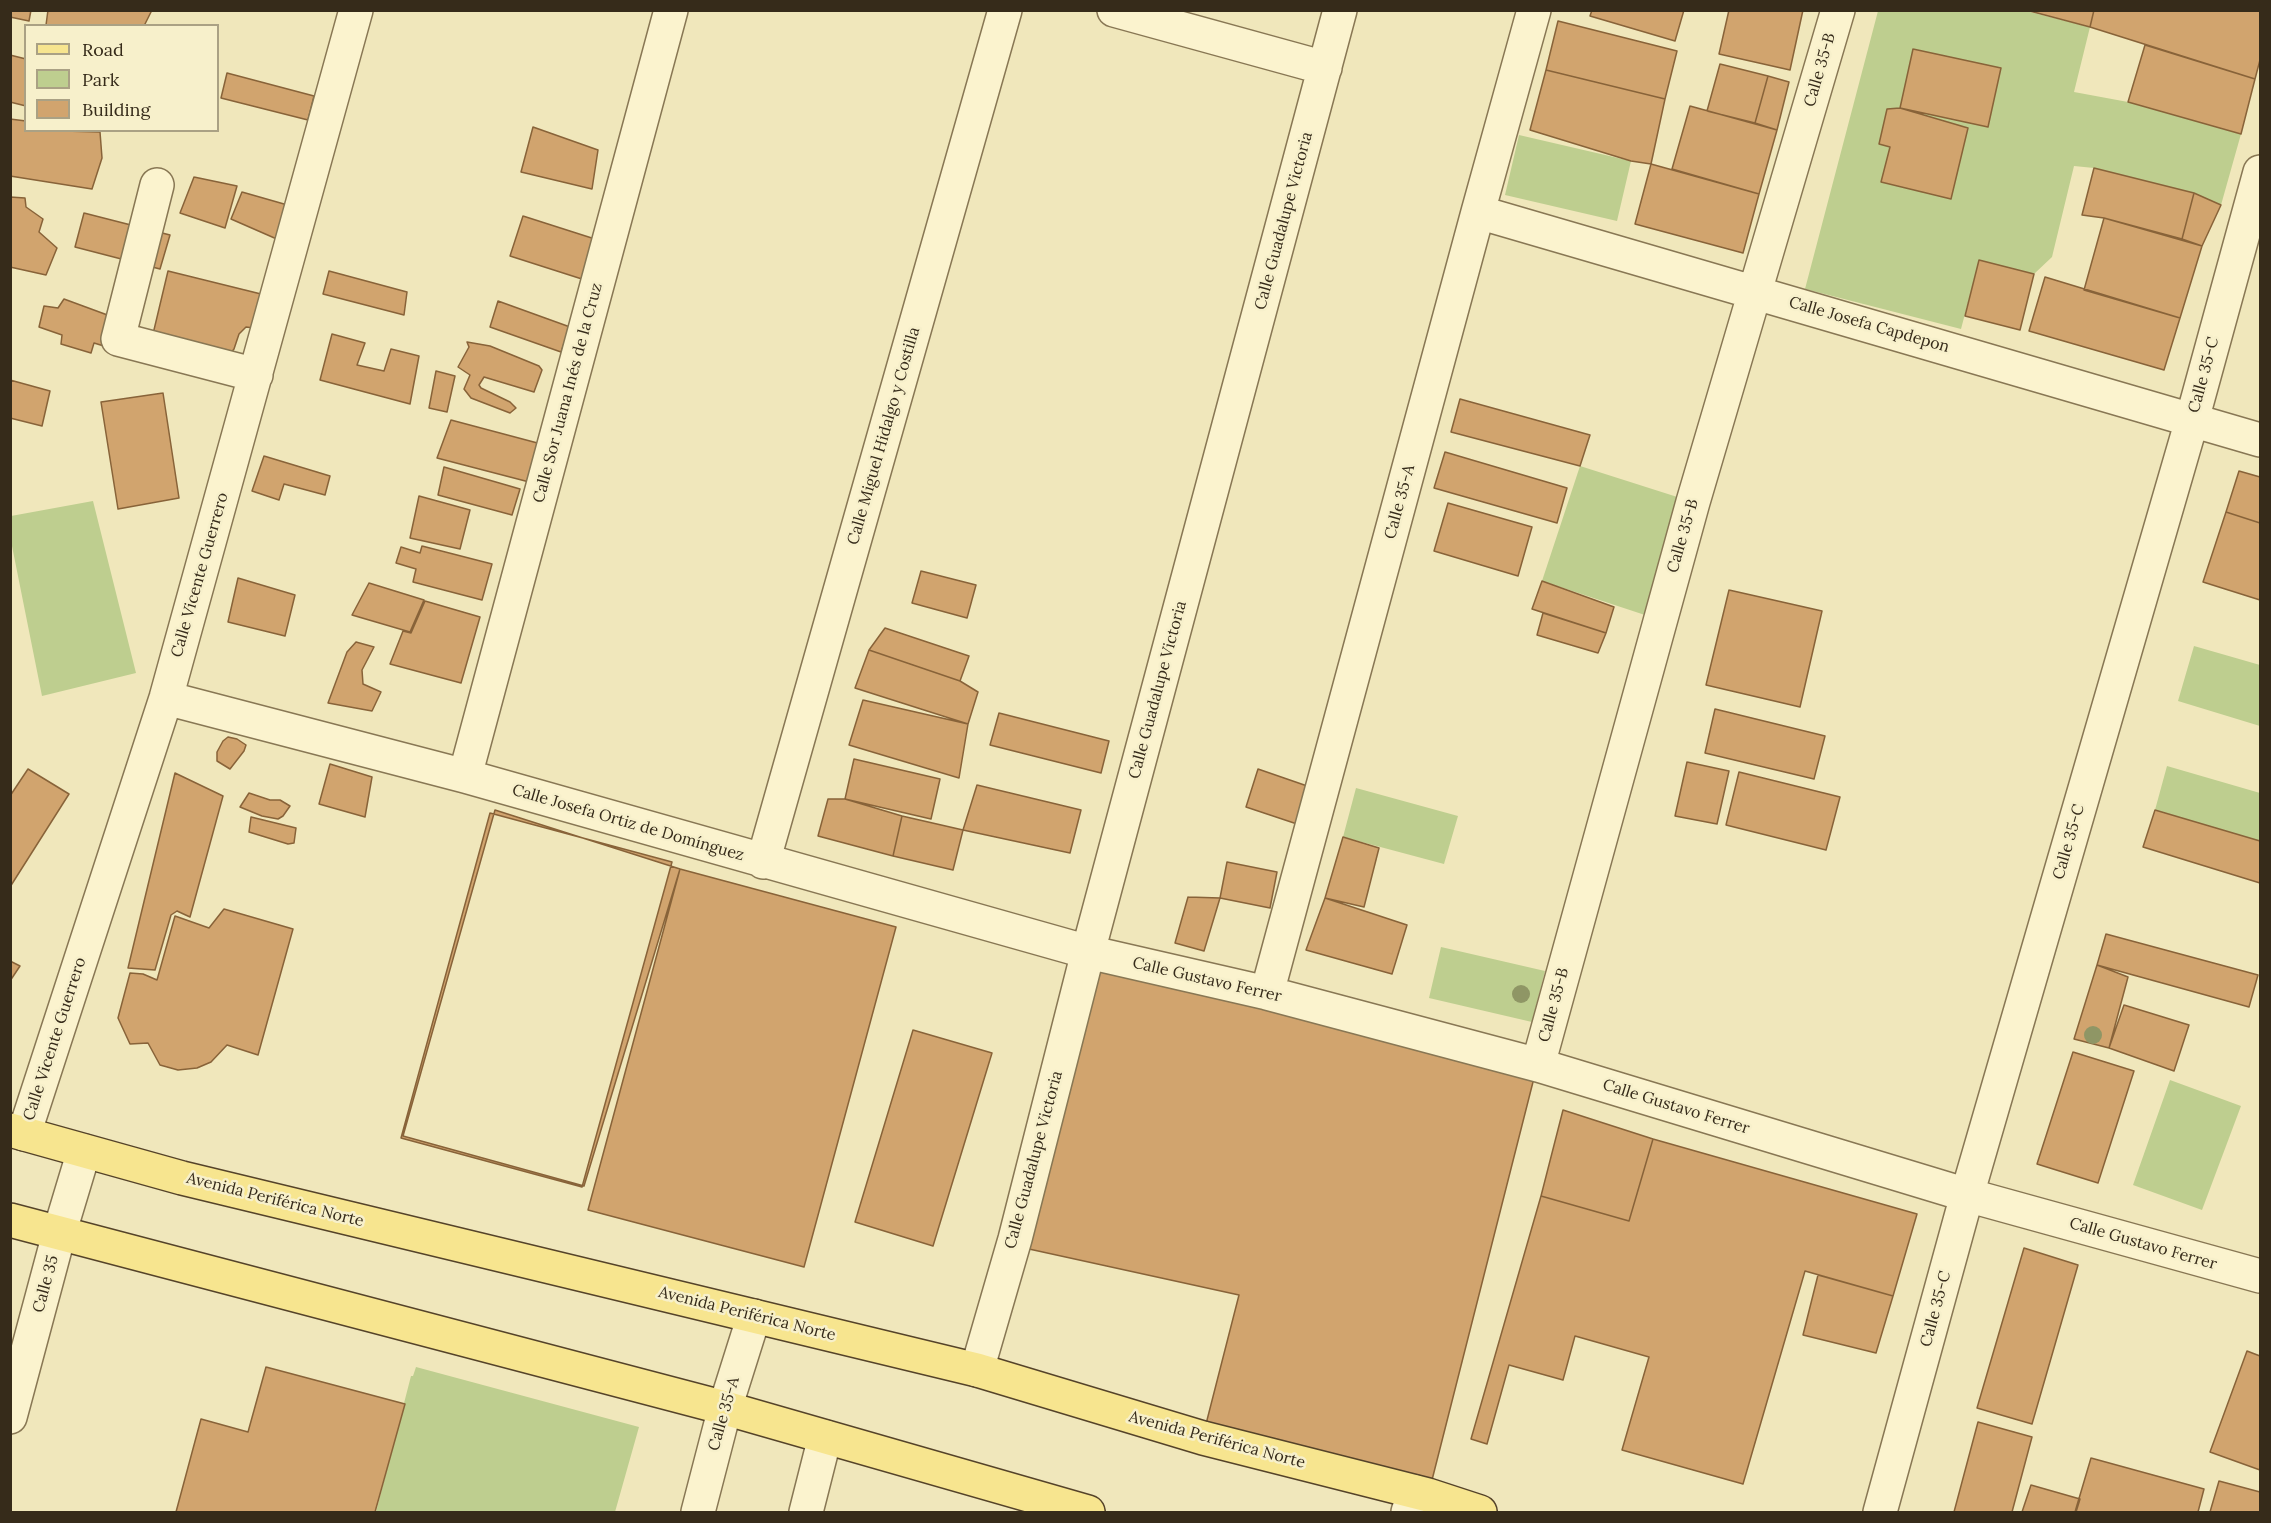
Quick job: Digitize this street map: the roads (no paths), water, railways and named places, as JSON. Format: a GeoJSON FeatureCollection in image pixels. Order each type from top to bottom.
{"type":"FeatureCollection","features":[{"type":"Feature","properties":{"kind":"main road","name":"Avenida Periférica Norte"},"geometry":{"type":"LineString","coordinates":[[17,1132],[182,1178],[977,1370],[1412,1502],[1480,1512]]}},
{"type":"Feature","properties":{"kind":"main road"},"geometry":{"type":"LineString","coordinates":[[10,1221],[725,1408],[825,1437],[1021,1503],[1088,1512]]}},
{"type":"Feature","properties":{"kind":"street","name":"Calle Vicente Guerrero"},"geometry":{"type":"LineString","coordinates":[[17,1132],[166,698],[356,10]]}},
{"type":"Feature","properties":{"kind":"street","name":"Calle Sor Juana Inés de la Cruz"},"geometry":{"type":"LineString","coordinates":[[465,776],[671,10]]}},
{"type":"Feature","properties":{"kind":"street","name":"Calle Miguel Hidalgo y Costilla"},"geometry":{"type":"LineString","coordinates":[[763,861],[1005,10]]}},
{"type":"Feature","properties":{"kind":"street"},"geometry":{"type":"LineString","coordinates":[[1114,10],[1325,69]]}},
{"type":"Feature","properties":{"kind":"street","name":"Calle Guadalupe Victoria"},"geometry":{"type":"LineString","coordinates":[[977,1370],[1015,1239],[1088,952],[1340,10]]}},
{"type":"Feature","properties":{"kind":"street","name":"Calle 35-A"},"geometry":{"type":"LineString","coordinates":[[1268,993],[1534,10]]}},
{"type":"Feature","properties":{"kind":"street","name":"Calle 35-B"},"geometry":{"type":"LineString","coordinates":[[1538,1065],[1686,525],[1838,10]]}},
{"type":"Feature","properties":{"kind":"street","name":"Calle 35-C"},"geometry":{"type":"LineString","coordinates":[[1880,1512],[1967,1195],[2192,420],[2260,172]]}},
{"type":"Feature","properties":{"kind":"street"},"geometry":{"type":"LineString","coordinates":[[157,185],[118,339],[256,375]]}},
{"type":"Feature","properties":{"kind":"street","name":"Calle Josefa Capdepon"},"geometry":{"type":"LineString","coordinates":[[1478,212],[2260,440]]}},
{"type":"Feature","properties":{"kind":"street","name":"Calle Josefa Ortiz de Domínguez"},"geometry":{"type":"LineString","coordinates":[[166,698],[465,776],[1088,952]]}},
{"type":"Feature","properties":{"kind":"street","name":"Calle Gustavo Ferrer"},"geometry":{"type":"LineString","coordinates":[[1088,952],[1268,993],[1538,1065],[1967,1195],[2260,1276]]}},
{"type":"Feature","properties":{"kind":"street","name":"Calle 35"},"geometry":{"type":"LineString","coordinates":[[10,1417],[59,1234],[84,1151]]}},
{"type":"Feature","properties":{"kind":"street","name":"Calle 35-A"},"geometry":{"type":"LineString","coordinates":[[698,1512],[725,1408],[754,1316]]}},
{"type":"Feature","properties":{"kind":"street"},"geometry":{"type":"LineString","coordinates":[[806,1512],[825,1437]]}}]}
